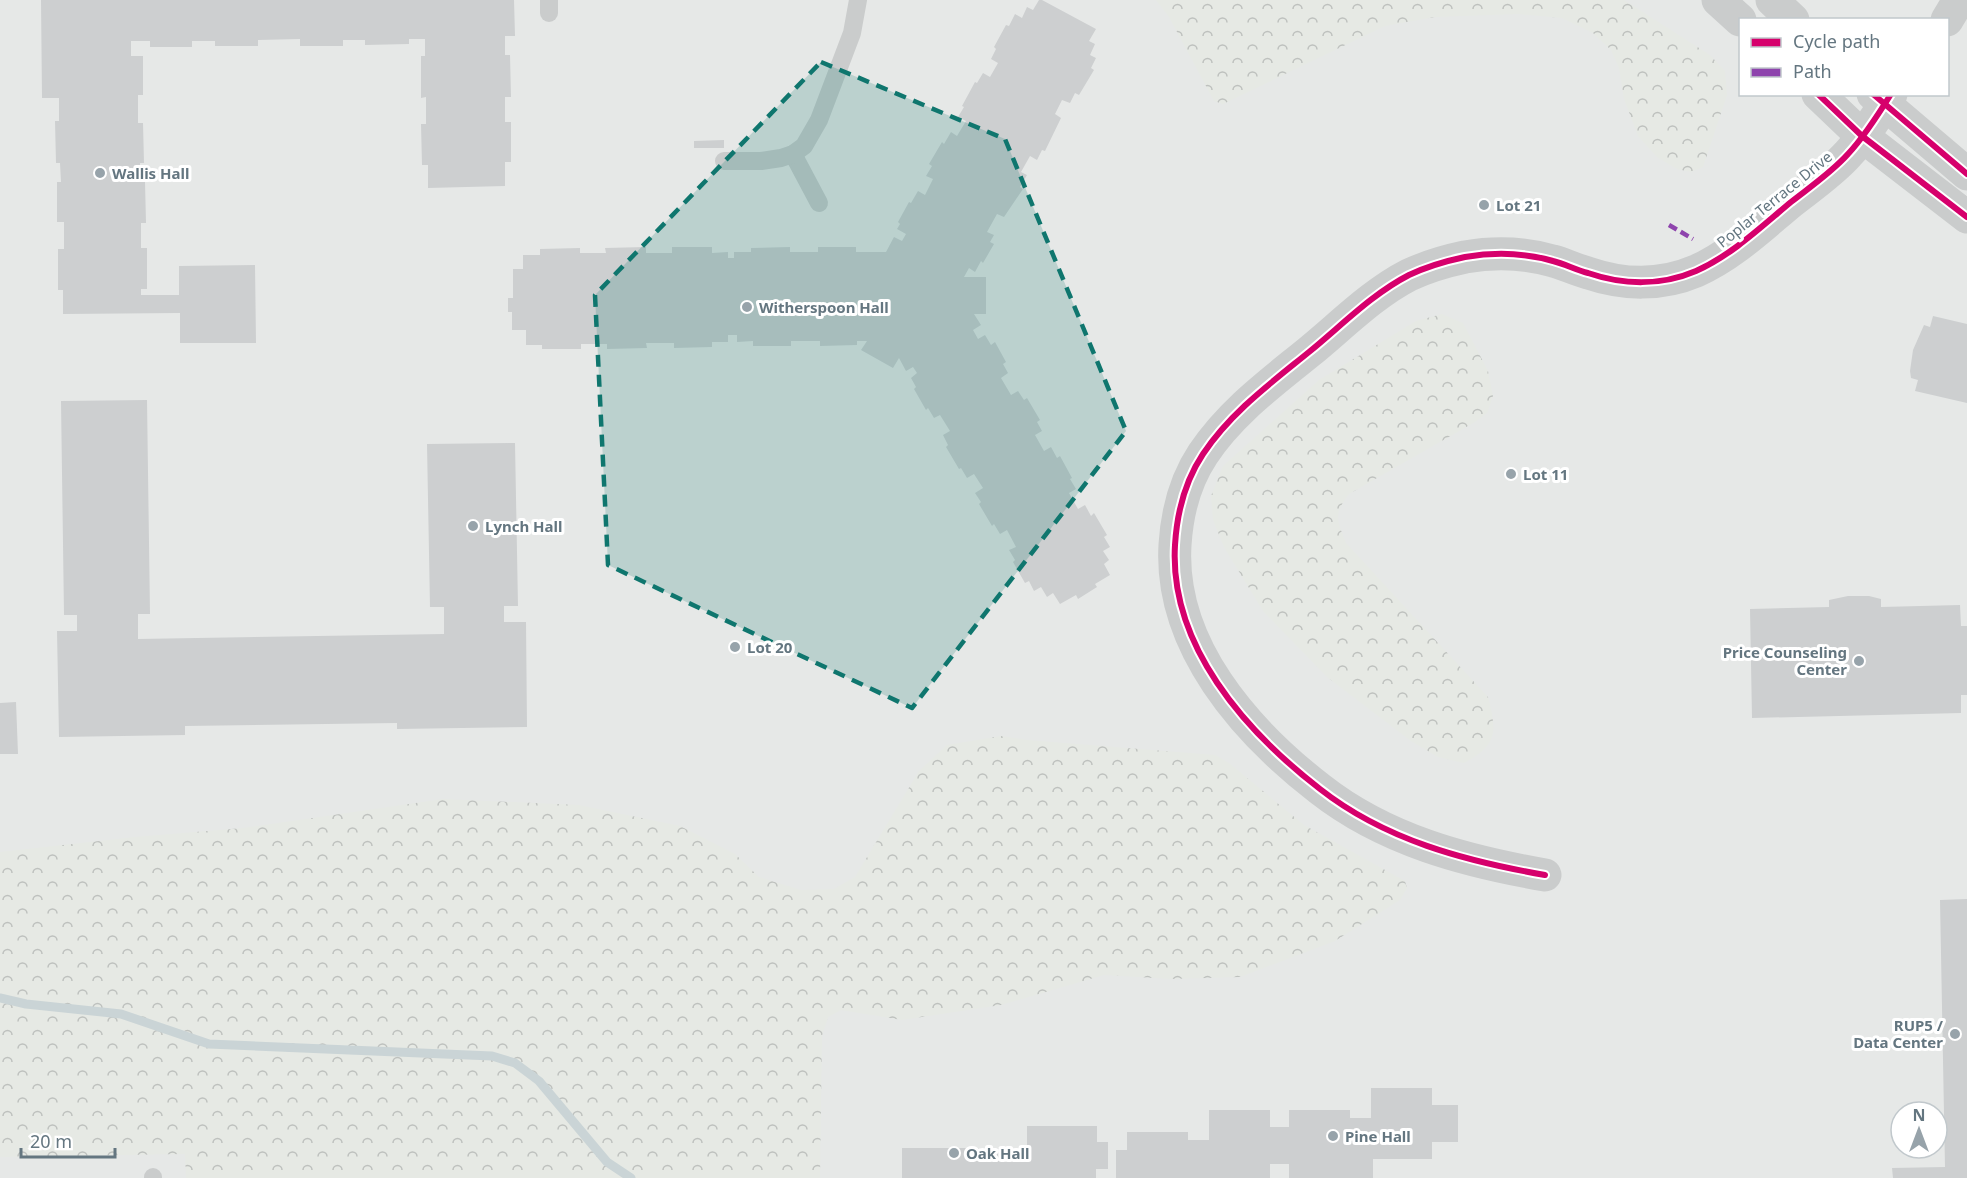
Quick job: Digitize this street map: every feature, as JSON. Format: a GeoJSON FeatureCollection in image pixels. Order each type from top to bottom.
{"type":"FeatureCollection","features":[{"type":"Feature","properties":{"kind":"street"},"geometry":{"type":"LineString","coordinates":[[1718,0],[1739,19]]}},
{"type":"Feature","properties":{"kind":"street"},"geometry":{"type":"LineString","coordinates":[[1772,0],[1791,18]]}},
{"type":"Feature","properties":{"kind":"street"},"geometry":{"type":"LineString","coordinates":[[1948,18],[1959,0]]}},
{"type":"Feature","properties":{"kind":"street"},"geometry":{"type":"LineString","coordinates":[[1820,96],[1862,136],[1967,217]]}},
{"type":"Feature","properties":{"kind":"street"},"geometry":{"type":"LineString","coordinates":[[1883,98],[1967,174]]}},
{"type":"Feature","properties":{"kind":"street","name":"Poplar Terrace Drive"},"geometry":{"type":"LineString","coordinates":[[1545,875],[1443,852],[1369,820],[1330,796],[1304,776],[1256,731],[1210,670],[1181,610],[1176,585],[1175,552],[1179,515],[1188,484],[1202,456],[1236,413],[1375,298],[1408,276],[1465,257],[1500,254],[1515,254],[1554,261],[1594,275],[1628,282],[1653,282],[1687,274],[1710,264],[1746,239],[1844,159],[1862,136],[1883,98]]}},
{"type":"Feature","properties":{"kind":"lane"},"geometry":{"type":"LineString","coordinates":[[724,162],[781,158],[793,154],[809,139],[819,120],[852,33],[858,0]]}},
{"type":"Feature","properties":{"kind":"lane"},"geometry":{"type":"LineString","coordinates":[[793,154],[819,203]]}},
{"type":"Feature","properties":{"kind":"highlighted area"},"geometry":{"type":"Polygon","coordinates":[[[821,62],[1005,139],[1126,431],[912,708],[608,565],[595,295],[821,62]]]}},
{"type":"Feature","properties":{"kind":"shaded area"},"geometry":{"type":"Polygon","coordinates":[[[0,0],[1967,0],[1967,1178],[0,1178],[0,0]]]}},
{"type":"Feature","properties":{"kind":"green space"},"geometry":{"type":"Polygon","coordinates":[[[1156,0],[1624,0],[1710,55],[1725,71],[1727,95],[1703,167],[1691,172],[1677,169],[1657,157],[1638,136],[1624,99],[1619,68],[1611,50],[1593,33],[1562,18],[1518,14],[1435,17],[1385,26],[1223,104],[1214,101],[1169,17],[1156,0]]]}},
{"type":"Feature","properties":{"kind":"green space"},"geometry":{"type":"Polygon","coordinates":[[[1442,314],[1463,323],[1488,371],[1493,396],[1487,413],[1349,494],[1338,517],[1346,543],[1488,697],[1493,720],[1492,736],[1483,750],[1464,763],[1438,757],[1411,741],[1327,677],[1263,611],[1224,547],[1213,520],[1211,496],[1223,466],[1319,380],[1416,321],[1442,314]]]}},
{"type":"Feature","properties":{"kind":"green space"},"geometry":{"type":"Polygon","coordinates":[[[1001,736],[1215,755],[1229,763],[1304,825],[1405,881],[1407,888],[1400,900],[1335,941],[1240,977],[1171,979],[1104,975],[1001,1005],[902,1020],[841,1010],[828,1017],[822,1036],[820,1178],[186,1178],[185,1154],[0,1157],[0,852],[243,828],[443,799],[579,805],[680,826],[735,854],[759,877],[801,890],[834,889],[855,877],[919,771],[947,745],[1001,736]]]}},
{"type":"Feature","properties":{"kind":"building","name":"Wallis Hall"},"geometry":{"type":"Polygon","coordinates":[[[41,0],[514,0],[515,36],[505,36],[505,55],[510,55],[511,97],[505,97],[505,122],[511,122],[511,162],[505,162],[505,186],[428,188],[428,165],[422,165],[421,124],[426,124],[426,97],[421,98],[421,56],[425,56],[425,39],[409,39],[409,44],[365,45],[365,40],[343,40],[343,46],[300,46],[300,39],[258,40],[258,46],[215,46],[215,41],[192,41],[192,47],[150,47],[150,41],[131,41],[131,56],[143,56],[143,95],[138,95],[138,123],[143,123],[144,163],[140,163],[140,182],[145,182],[146,223],[141,223],[141,248],[147,248],[147,289],[141,289],[141,295],[179,295],[179,266],[255,265],[256,343],[180,343],[180,313],[63,314],[63,290],[58,290],[58,249],[64,249],[64,222],[57,222],[57,182],[61,182],[60,163],[56,163],[55,121],[59,121],[59,98],[42,98],[41,0]]]}},
{"type":"Feature","properties":{"kind":"building","name":"Witherspoon Hall"},"geometry":{"type":"Polygon","coordinates":[[[1039,0],[1096,29],[1089,41],[1095,44],[1090,55],[1096,58],[1091,68],[1094,70],[1079,95],[1075,93],[1070,103],[1062,100],[1055,114],[1061,118],[1045,151],[1042,150],[1037,160],[1030,156],[1021,172],[1027,175],[1020,187],[1023,189],[1004,217],[997,214],[987,232],[994,235],[990,242],[994,244],[975,272],[969,268],[964,277],[986,277],[986,314],[974,314],[981,325],[973,330],[978,339],[985,335],[991,345],[995,342],[1006,362],[1003,364],[1008,373],[1001,378],[1011,395],[1018,391],[1024,400],[1027,398],[1040,420],[1037,422],[1042,431],[1035,435],[1044,451],[1051,447],[1057,458],[1060,456],[1076,489],[1069,493],[1078,509],[1085,505],[1091,516],[1094,513],[1107,535],[1104,537],[1110,547],[1103,551],[1109,560],[1104,564],[1110,575],[1078,599],[1076,595],[1060,604],[1053,593],[1047,597],[1041,587],[1034,591],[1029,581],[1025,583],[1013,562],[1015,560],[1009,550],[1016,547],[1007,530],[1000,534],[994,524],[992,526],[979,504],[981,502],[975,493],[983,488],[974,474],[967,478],[961,468],[959,469],[946,447],[948,445],[943,435],[950,431],[940,415],[934,418],[928,408],[926,410],[914,389],[916,387],[911,378],[917,373],[913,367],[906,371],[899,358],[893,368],[861,350],[867,341],[857,341],[857,345],[820,346],[820,341],[791,341],[791,346],[753,346],[753,341],[737,342],[737,335],[728,335],[728,342],[712,342],[712,347],[674,348],[674,343],[646,343],[647,348],[607,349],[607,344],[581,344],[581,349],[542,349],[542,345],[526,345],[526,330],[512,330],[512,312],[508,312],[508,298],[513,298],[513,269],[523,269],[523,255],[540,255],[540,249],[580,248],[580,253],[606,253],[605,248],[646,247],[646,253],[672,253],[672,247],[712,247],[712,253],[728,252],[728,258],[734,258],[734,252],[751,252],[751,248],[790,247],[790,252],[818,252],[818,247],[856,247],[856,252],[886,252],[894,237],[902,241],[906,234],[897,229],[900,224],[898,222],[918,191],[925,195],[933,179],[926,176],[932,166],[929,164],[942,142],[944,144],[951,132],[957,136],[966,121],[958,117],[975,82],[977,83],[983,73],[990,77],[998,63],[991,59],[996,49],[994,47],[1006,25],[1009,26],[1015,14],[1022,18],[1027,7],[1033,10],[1039,0]]]}},
{"type":"Feature","properties":{"kind":"building"},"geometry":{"type":"Polygon","coordinates":[[[724,140],[724,148],[694,148],[694,141],[724,140]]]}},
{"type":"Feature","properties":{"kind":"building"},"geometry":{"type":"Polygon","coordinates":[[[1933,316],[1967,324],[1967,403],[1915,391],[1918,380],[1911,378],[1910,371],[1913,350],[1924,325],[1930,327],[1933,316]]]}},
{"type":"Feature","properties":{"kind":"building","name":"Lynch Hall"},"geometry":{"type":"Polygon","coordinates":[[[147,400],[150,614],[138,614],[138,639],[444,634],[444,607],[430,607],[427,444],[515,443],[518,606],[504,606],[504,622],[526,622],[527,727],[397,729],[397,723],[185,726],[185,735],[59,737],[57,631],[77,631],[77,615],[64,615],[61,401],[147,400]]]}},
{"type":"Feature","properties":{"kind":"building","name":"Price Counseling Center"},"geometry":{"type":"Polygon","coordinates":[[[1848,596],[1869,596],[1881,599],[1881,607],[1960,605],[1961,626],[1967,626],[1967,695],[1961,695],[1961,713],[1752,718],[1750,609],[1829,607],[1829,600],[1848,596]]]}},
{"type":"Feature","properties":{"kind":"building"},"geometry":{"type":"Polygon","coordinates":[[[16,702],[18,754],[0,754],[0,703],[16,702]]]}},
{"type":"Feature","properties":{"kind":"building","name":"RUP5 / Data Center"},"geometry":{"type":"Polygon","coordinates":[[[1967,899],[1967,1178],[1893,1178],[1892,1168],[1945,1167],[1945,1160],[1949,1160],[1949,1100],[1944,1100],[1940,900],[1967,899]]]}},
{"type":"Feature","properties":{"kind":"building","name":"Pine Hall"},"geometry":{"type":"Polygon","coordinates":[[[1371,1088],[1432,1088],[1432,1105],[1458,1105],[1458,1142],[1432,1142],[1432,1159],[1373,1159],[1373,1178],[1289,1178],[1289,1164],[1270,1164],[1270,1178],[1116,1178],[1116,1150],[1127,1150],[1127,1132],[1188,1132],[1188,1140],[1209,1140],[1209,1110],[1270,1110],[1270,1127],[1289,1127],[1289,1110],[1350,1110],[1350,1118],[1371,1118],[1371,1088]]]}},
{"type":"Feature","properties":{"kind":"building","name":"Oak Hall"},"geometry":{"type":"Polygon","coordinates":[[[1027,1126],[1097,1126],[1097,1142],[1108,1142],[1108,1169],[1096,1169],[1096,1178],[902,1178],[902,1148],[1006,1148],[1006,1158],[1027,1158],[1027,1126]]]}},
{"type":"Feature","properties":{"kind":"waterway"},"geometry":{"type":"LineString","coordinates":[[0,998],[26,1004],[121,1014],[209,1044],[492,1056],[515,1063],[539,1081],[607,1162],[631,1178]]}},
{"type":"Feature","properties":{"kind":"marked path"},"geometry":{"type":"LineString","coordinates":[[1669,225],[1693,239]]}},
{"type":"Feature","properties":{"kind":"cycle path"},"geometry":{"type":"LineString","coordinates":[[1820,96],[1862,136],[1967,217]]}},
{"type":"Feature","properties":{"kind":"cycle path"},"geometry":{"type":"LineString","coordinates":[[1875,96],[1967,174]]}},
{"type":"Feature","properties":{"kind":"cycle path"},"geometry":{"type":"LineString","coordinates":[[1545,875],[1456,855],[1427,846],[1371,822],[1345,807],[1292,766],[1240,713],[1217,683],[1198,651],[1185,617],[1176,582],[1175,545],[1178,521],[1191,475],[1214,439],[1252,399],[1370,301],[1409,275],[1458,259],[1498,254],[1542,258],[1601,277],[1628,282],[1656,281],[1683,276],[1722,257],[1835,167],[1860,140],[1890,96]]}},
{"type":"Feature","properties":{"kind":"place","name":"Wallis Hall"},"geometry":{"type":"Point","coordinates":[100,173]}},
{"type":"Feature","properties":{"kind":"place","name":"Lot 21"},"geometry":{"type":"Point","coordinates":[1484,205]}},
{"type":"Feature","properties":{"kind":"place","name":"Witherspoon Hall"},"geometry":{"type":"Point","coordinates":[747,307]}},
{"type":"Feature","properties":{"kind":"place","name":"Lot 11"},"geometry":{"type":"Point","coordinates":[1511,474]}},
{"type":"Feature","properties":{"kind":"place","name":"Lynch Hall"},"geometry":{"type":"Point","coordinates":[473,526]}},
{"type":"Feature","properties":{"kind":"place","name":"Lot 20"},"geometry":{"type":"Point","coordinates":[735,647]}},
{"type":"Feature","properties":{"kind":"place","name":"Price Counseling Center"},"geometry":{"type":"Point","coordinates":[1859,661]}},
{"type":"Feature","properties":{"kind":"place","name":"RUP5 / Data Center"},"geometry":{"type":"Point","coordinates":[1955,1034]}},
{"type":"Feature","properties":{"kind":"place","name":"Pine Hall"},"geometry":{"type":"Point","coordinates":[1333,1136]}},
{"type":"Feature","properties":{"kind":"place","name":"Oak Hall"},"geometry":{"type":"Point","coordinates":[954,1153]}}]}
